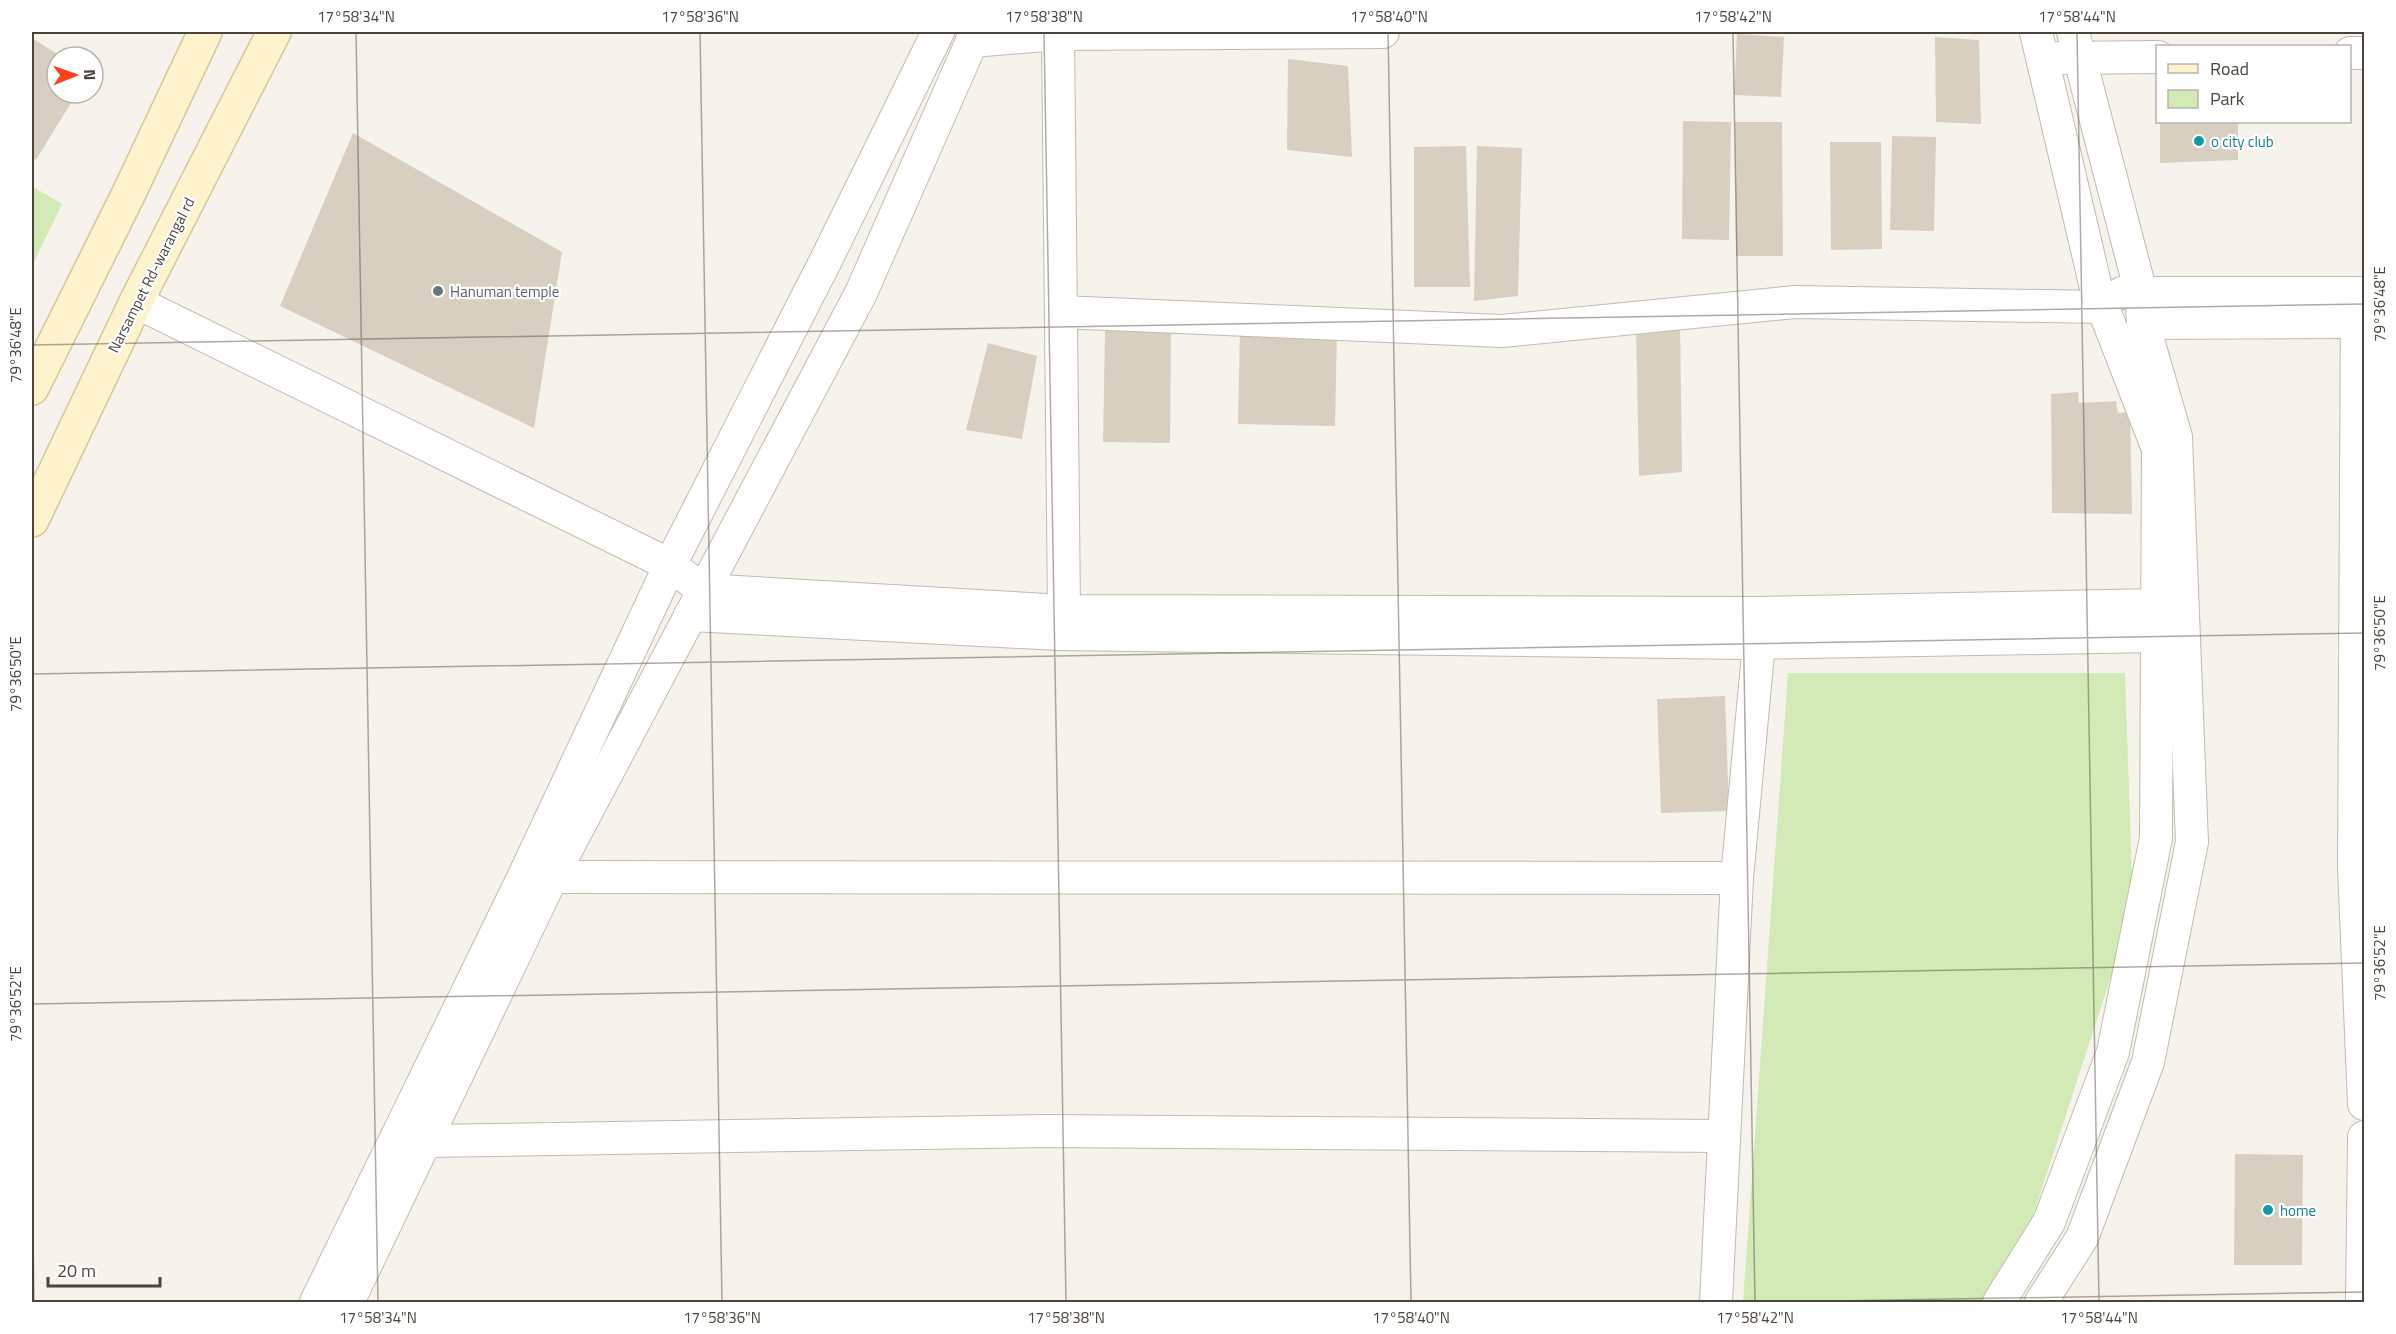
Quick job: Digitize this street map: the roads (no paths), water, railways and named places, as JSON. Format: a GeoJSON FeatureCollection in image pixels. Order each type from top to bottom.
{"type":"FeatureCollection","features":[{"type":"Feature","properties":{"kind":"main road"},"geometry":{"type":"LineString","coordinates":[[32,388],[129,193],[205,32]]}},
{"type":"Feature","properties":{"kind":"main road","name":"Narsampet Rd-warangal rd"},"geometry":{"type":"LineString","coordinates":[[32,520],[136,302],[274,32]]}},
{"type":"Feature","properties":{"kind":"street"},"geometry":{"type":"LineString","coordinates":[[316,1302],[522,880],[670,565],[825,262],[938,32]]}},
{"type":"Feature","properties":{"kind":"street"},"geometry":{"type":"LineString","coordinates":[[348,1302],[552,877],[861,293],[974,36],[1383,32]]}},
{"type":"Feature","properties":{"kind":"street"},"geometry":{"type":"LineString","coordinates":[[1058,34],[1064,610]]}},
{"type":"Feature","properties":{"kind":"street"},"geometry":{"type":"LineString","coordinates":[[1999,1302],[2049,1222],[2113,1052],[2156,838],[2158,449],[2100,299],[2038,45],[2075,45],[2156,57]]}},
{"type":"Feature","properties":{"kind":"street"},"geometry":{"type":"LineString","coordinates":[[2041,1302],[2082,1238],[2148,1062],[2192,842],[2176,437],[2075,45]]}},
{"type":"Feature","properties":{"kind":"street"},"geometry":{"type":"LineString","coordinates":[[1061,312],[1502,331],[1795,302],[2100,299],[2142,308],[2360,308],[2359,854],[2364,1104]]}},
{"type":"Feature","properties":{"kind":"street"},"geometry":{"type":"LineString","coordinates":[[136,302],[670,565],[696,602],[1058,634],[1759,643],[2157,636]]}},
{"type":"Feature","properties":{"kind":"street"},"geometry":{"type":"LineString","coordinates":[[696,602],[1064,610],[1754,613],[2157,604]]}},
{"type":"Feature","properties":{"kind":"street"},"geometry":{"type":"LineString","coordinates":[[1716,1302],[1737,878],[1759,643]]}},
{"type":"Feature","properties":{"kind":"street"},"geometry":{"type":"LineString","coordinates":[[552,877],[1737,878]]}},
{"type":"Feature","properties":{"kind":"street"},"geometry":{"type":"LineString","coordinates":[[425,1141],[1045,1131],[1724,1136]]}},
{"type":"Feature","properties":{"kind":"street"},"geometry":{"type":"LineString","coordinates":[[2362,1302],[2364,1147]]}},
{"type":"Feature","properties":{"kind":"place","name":"o city club"},"geometry":{"type":"Point","coordinates":[2199,141]}},
{"type":"Feature","properties":{"kind":"place","name":"Hanuman temple"},"geometry":{"type":"Point","coordinates":[438,291]}},
{"type":"Feature","properties":{"kind":"place","name":"home"},"geometry":{"type":"Point","coordinates":[2268,1210]}}]}
